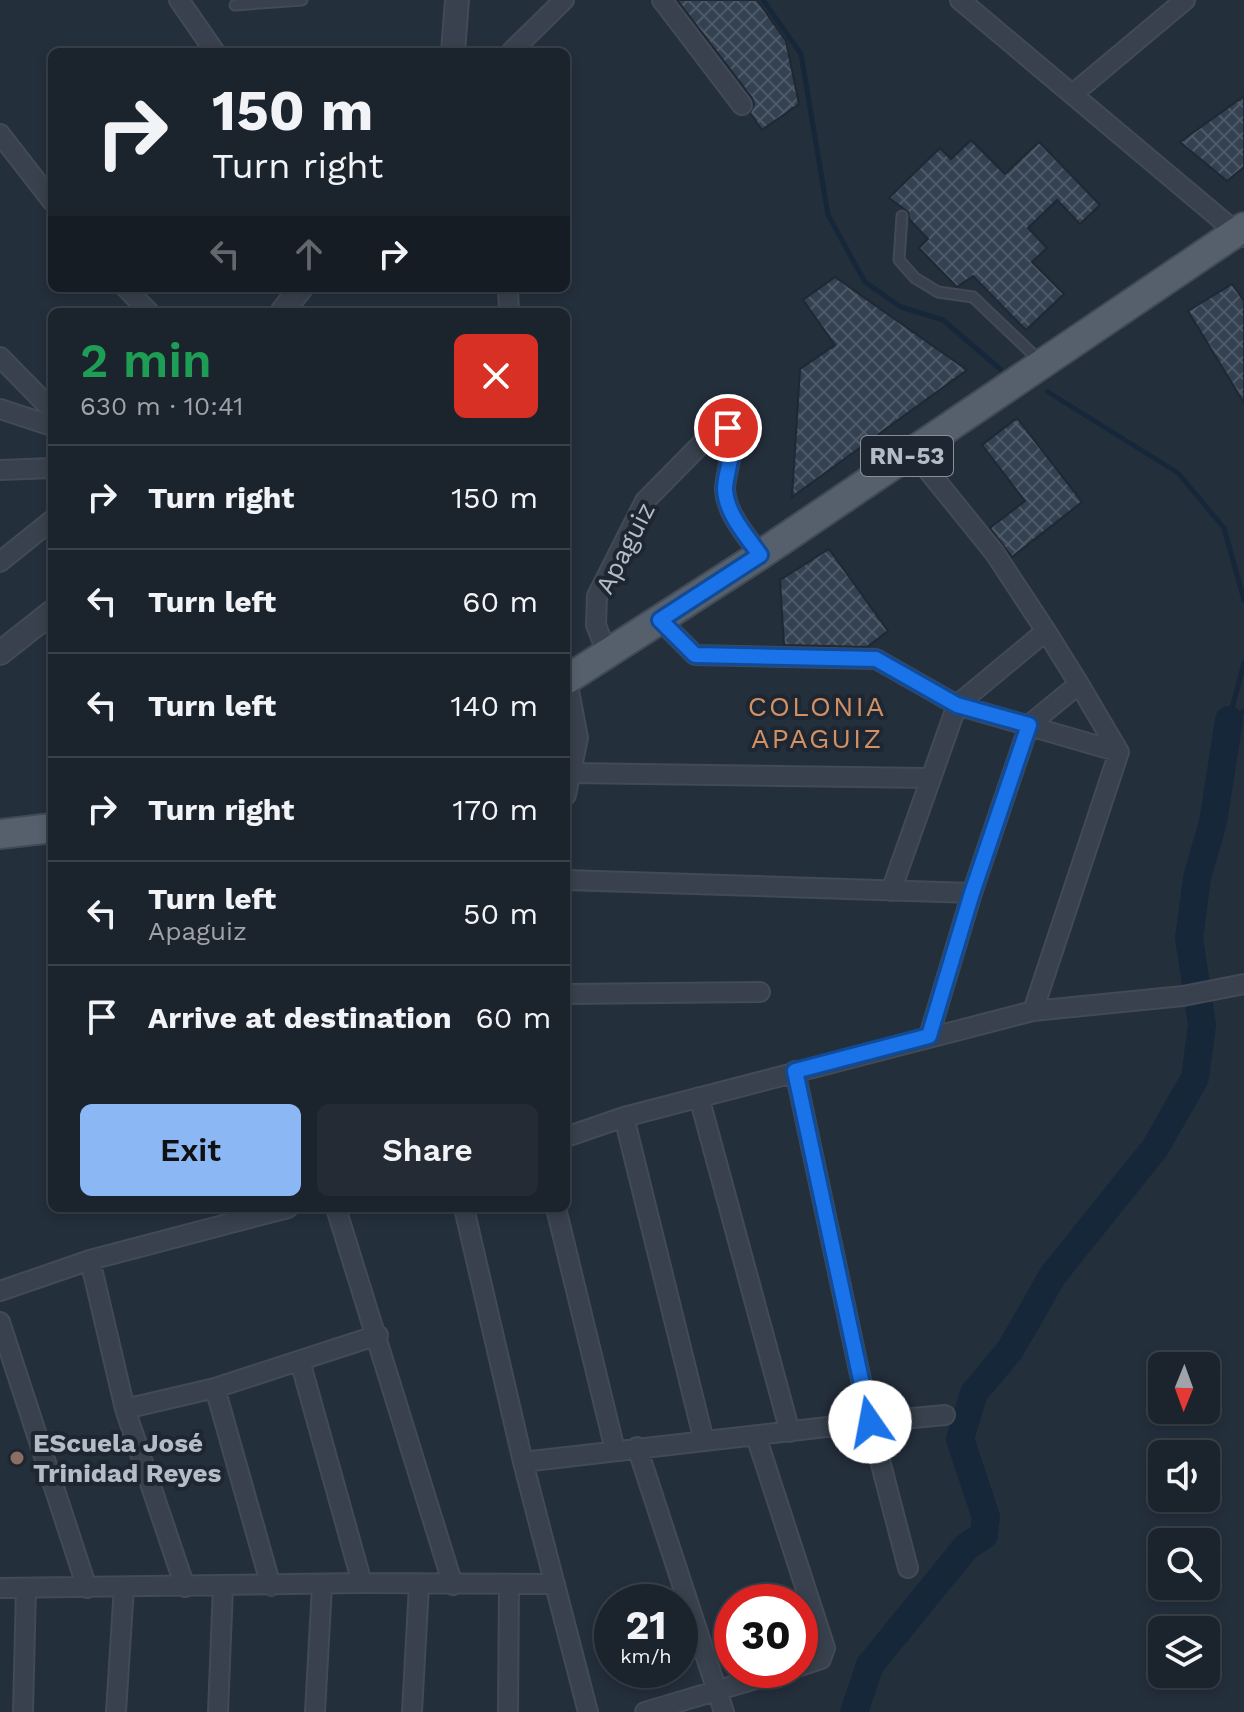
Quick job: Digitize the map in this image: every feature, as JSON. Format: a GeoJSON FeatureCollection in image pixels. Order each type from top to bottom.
{"type":"FeatureCollection","features":[{"type":"Feature","properties":{"kind":"main road","name":"RN-53"},"geometry":{"type":"LineString","coordinates":[[570,677],[760,555],[1043,363],[1242,233]]}},
{"type":"Feature","properties":{"kind":"main road"},"geometry":{"type":"LineString","coordinates":[[0,834],[48,828]]}},
{"type":"Feature","properties":{"kind":"street"},"geometry":{"type":"LineString","coordinates":[[179,0],[212,48]]}},
{"type":"Feature","properties":{"kind":"street"},"geometry":{"type":"LineString","coordinates":[[453,48],[457,0]]}},
{"type":"Feature","properties":{"kind":"street"},"geometry":{"type":"LineString","coordinates":[[515,48],[564,0]]}},
{"type":"Feature","properties":{"kind":"street"},"geometry":{"type":"LineString","coordinates":[[662,0],[742,105]]}},
{"type":"Feature","properties":{"kind":"street"},"geometry":{"type":"LineString","coordinates":[[960,0],[1242,233]]}},
{"type":"Feature","properties":{"kind":"street"},"geometry":{"type":"LineString","coordinates":[[1074,93],[1185,0]]}},
{"type":"Feature","properties":{"kind":"street"},"geometry":{"type":"LineString","coordinates":[[0,134],[48,196]]}},
{"type":"Feature","properties":{"kind":"street"},"geometry":{"type":"LineString","coordinates":[[130,292],[145,308]]}},
{"type":"Feature","properties":{"kind":"street"},"geometry":{"type":"LineString","coordinates":[[285,308],[298,292]]}},
{"type":"Feature","properties":{"kind":"street"},"geometry":{"type":"LineString","coordinates":[[0,357],[48,406]]}},
{"type":"Feature","properties":{"kind":"street"},"geometry":{"type":"LineString","coordinates":[[0,409],[48,425]]}},
{"type":"Feature","properties":{"kind":"street","name":"Apaguiz"},"geometry":{"type":"LineString","coordinates":[[607,653],[596,625],[597,596],[645,501],[716,428],[728,428],[733,437],[725,491],[731,512],[760,555]]}},
{"type":"Feature","properties":{"kind":"street"},"geometry":{"type":"LineString","coordinates":[[700,443],[728,458]]}},
{"type":"Feature","properties":{"kind":"street"},"geometry":{"type":"LineString","coordinates":[[913,452],[994,552],[1119,752],[1033,1011]]}},
{"type":"Feature","properties":{"kind":"street"},"geometry":{"type":"LineString","coordinates":[[0,470],[48,468]]}},
{"type":"Feature","properties":{"kind":"street"},"geometry":{"type":"LineString","coordinates":[[0,562],[48,523]]}},
{"type":"Feature","properties":{"kind":"street"},"geometry":{"type":"LineString","coordinates":[[0,653],[48,615]]}},
{"type":"Feature","properties":{"kind":"street"},"geometry":{"type":"LineString","coordinates":[[660,620],[695,655],[876,659],[957,705],[1119,752]]}},
{"type":"Feature","properties":{"kind":"street"},"geometry":{"type":"LineString","coordinates":[[891,891],[957,705],[1046,631]]}},
{"type":"Feature","properties":{"kind":"street"},"geometry":{"type":"LineString","coordinates":[[929,1036],[972,893],[1029,725],[1079,684]]}},
{"type":"Feature","properties":{"kind":"street"},"geometry":{"type":"LineString","coordinates":[[570,699],[578,738],[570,782]]}},
{"type":"Feature","properties":{"kind":"street"},"geometry":{"type":"LineString","coordinates":[[573,773],[929,778]]}},
{"type":"Feature","properties":{"kind":"street"},"geometry":{"type":"LineString","coordinates":[[570,880],[972,893]]}},
{"type":"Feature","properties":{"kind":"street"},"geometry":{"type":"LineString","coordinates":[[570,1136],[624,1117],[1033,1011],[1183,996],[1244,984]]}},
{"type":"Feature","properties":{"kind":"street"},"geometry":{"type":"LineString","coordinates":[[570,994],[760,992]]}},
{"type":"Feature","properties":{"kind":"street"},"geometry":{"type":"LineString","coordinates":[[795,1071],[870,1422],[908,1568]]}},
{"type":"Feature","properties":{"kind":"street"},"geometry":{"type":"LineString","coordinates":[[699,1097],[790,1432]]}},
{"type":"Feature","properties":{"kind":"street"},"geometry":{"type":"LineString","coordinates":[[624,1117],[704,1441]]}},
{"type":"Feature","properties":{"kind":"street"},"geometry":{"type":"LineString","coordinates":[[204,1212],[206,1228]]}},
{"type":"Feature","properties":{"kind":"street"},"geometry":{"type":"LineString","coordinates":[[0,1291],[90,1260],[272,1212]]}},
{"type":"Feature","properties":{"kind":"street"},"geometry":{"type":"LineString","coordinates":[[337,1212],[378,1335],[453,1585]]}},
{"type":"Feature","properties":{"kind":"street"},"geometry":{"type":"LineString","coordinates":[[465,1212],[523,1462],[588,1712]]}},
{"type":"Feature","properties":{"kind":"street"},"geometry":{"type":"LineString","coordinates":[[557,1212],[615,1450]]}},
{"type":"Feature","properties":{"kind":"street"},"geometry":{"type":"LineString","coordinates":[[90,1260],[125,1409],[185,1587]]}},
{"type":"Feature","properties":{"kind":"street"},"geometry":{"type":"LineString","coordinates":[[0,1322],[87,1588]]}},
{"type":"Feature","properties":{"kind":"street"},"geometry":{"type":"LineString","coordinates":[[125,1409],[215,1388],[378,1335]]}},
{"type":"Feature","properties":{"kind":"street"},"geometry":{"type":"LineString","coordinates":[[300,1361],[362,1583]]}},
{"type":"Feature","properties":{"kind":"street"},"geometry":{"type":"LineString","coordinates":[[215,1388],[271,1586]]}},
{"type":"Feature","properties":{"kind":"street"},"geometry":{"type":"LineString","coordinates":[[523,1462],[945,1415]]}},
{"type":"Feature","properties":{"kind":"street"},"geometry":{"type":"LineString","coordinates":[[756,1436],[804,1584]]}},
{"type":"Feature","properties":{"kind":"street"},"geometry":{"type":"LineString","coordinates":[[637,1447],[724,1712]]}},
{"type":"Feature","properties":{"kind":"street"},"geometry":{"type":"LineString","coordinates":[[0,1588],[555,1584]]}},
{"type":"Feature","properties":{"kind":"street"},"geometry":{"type":"LineString","coordinates":[[412,1712],[419,1585]]}},
{"type":"Feature","properties":{"kind":"street"},"geometry":{"type":"LineString","coordinates":[[508,1712],[509,1585]]}},
{"type":"Feature","properties":{"kind":"street"},"geometry":{"type":"LineString","coordinates":[[315,1712],[322,1586]]}},
{"type":"Feature","properties":{"kind":"street"},"geometry":{"type":"LineString","coordinates":[[116,1712],[124,1587]]}},
{"type":"Feature","properties":{"kind":"street"},"geometry":{"type":"LineString","coordinates":[[218,1712],[223,1587]]}},
{"type":"Feature","properties":{"kind":"street"},"geometry":{"type":"LineString","coordinates":[[23,1712],[26,1588]]}},
{"type":"Feature","properties":{"kind":"street"},"geometry":{"type":"LineString","coordinates":[[818,1626],[825,1648],[818,1660]]}},
{"type":"Feature","properties":{"kind":"street"},"geometry":{"type":"LineString","coordinates":[[645,1712],[729,1688]]}},
{"type":"Feature","properties":{"kind":"lane"},"geometry":{"type":"LineString","coordinates":[[235,5],[302,0]]}},
{"type":"Feature","properties":{"kind":"lane"},"geometry":{"type":"LineString","coordinates":[[902,216],[899,260],[915,278],[938,292],[973,297],[1043,363]]}},
{"type":"Feature","properties":{"kind":"building"},"geometry":{"type":"Polygon","coordinates":[[[677,0],[757,0],[786,41],[799,104],[762,130],[750,113],[754,104],[752,98],[677,0]]]}},
{"type":"Feature","properties":{"kind":"building"},"geometry":{"type":"Polygon","coordinates":[[[1244,96],[1244,167],[1227,181],[1180,142],[1244,96]]]}},
{"type":"Feature","properties":{"kind":"building"},"geometry":{"type":"Polygon","coordinates":[[[971,140],[1005,174],[1039,142],[1100,205],[1080,224],[1057,200],[1028,228],[1047,248],[1032,262],[1064,294],[1026,330],[973,276],[957,287],[919,248],[928,239],[909,219],[908,212],[889,198],[940,148],[951,159],[971,140]]]}},
{"type":"Feature","properties":{"kind":"building"},"geometry":{"type":"Polygon","coordinates":[[[835,277],[967,370],[792,497],[800,369],[835,345],[803,300],[835,277]]]}},
{"type":"Feature","properties":{"kind":"building"},"geometry":{"type":"Polygon","coordinates":[[[1232,284],[1244,301],[1244,403],[1188,311],[1232,284]]]}},
{"type":"Feature","properties":{"kind":"building"},"geometry":{"type":"Polygon","coordinates":[[[1017,418],[1082,502],[1012,557],[990,528],[1025,501],[982,445],[1017,418]]]}},
{"type":"Feature","properties":{"kind":"building"},"geometry":{"type":"Polygon","coordinates":[[[829,549],[888,631],[867,647],[784,645],[780,580],[829,549]]]}},
{"type":"Feature","properties":{"kind":"waterway"},"geometry":{"type":"LineString","coordinates":[[763,0],[801,54],[828,215],[865,282],[901,307],[943,320],[1000,369]]}},
{"type":"Feature","properties":{"kind":"waterway"},"geometry":{"type":"LineString","coordinates":[[1048,392],[1178,473],[1224,528],[1244,600]]}},
{"type":"Feature","properties":{"kind":"waterway"},"geometry":{"type":"LineString","coordinates":[[1229,720],[1244,663]]}},
{"type":"Feature","properties":{"kind":"waterway"},"geometry":{"type":"LineString","coordinates":[[1229,720],[1244,711]]}},
{"type":"Feature","properties":{"kind":"waterway"},"geometry":{"type":"LineString","coordinates":[[854,1712],[870,1665],[966,1547],[984,1535],[986,1517],[960,1439],[974,1393],[1010,1350],[1053,1275],[1155,1148],[1195,1078],[1202,1025],[1189,938],[1197,878],[1213,822],[1229,720]]}},
{"type":"Feature","properties":{"kind":"place","name":"EScuela José Trinidad Reyes"},"geometry":{"type":"Point","coordinates":[17,1458]}},
{"type":"Feature","properties":{"kind":"district","name":"COLONIA APAGUIZ"},"geometry":{"type":"Point","coordinates":[817,722]}},
{"type":"Feature","properties":{"kind":"route"},"geometry":{"type":"LineString","coordinates":[[728,428],[733,440],[725,491],[731,512],[760,555],[660,620],[695,655],[876,659],[957,705],[1029,725],[972,893],[929,1036],[795,1071],[870,1422]]}}]}
